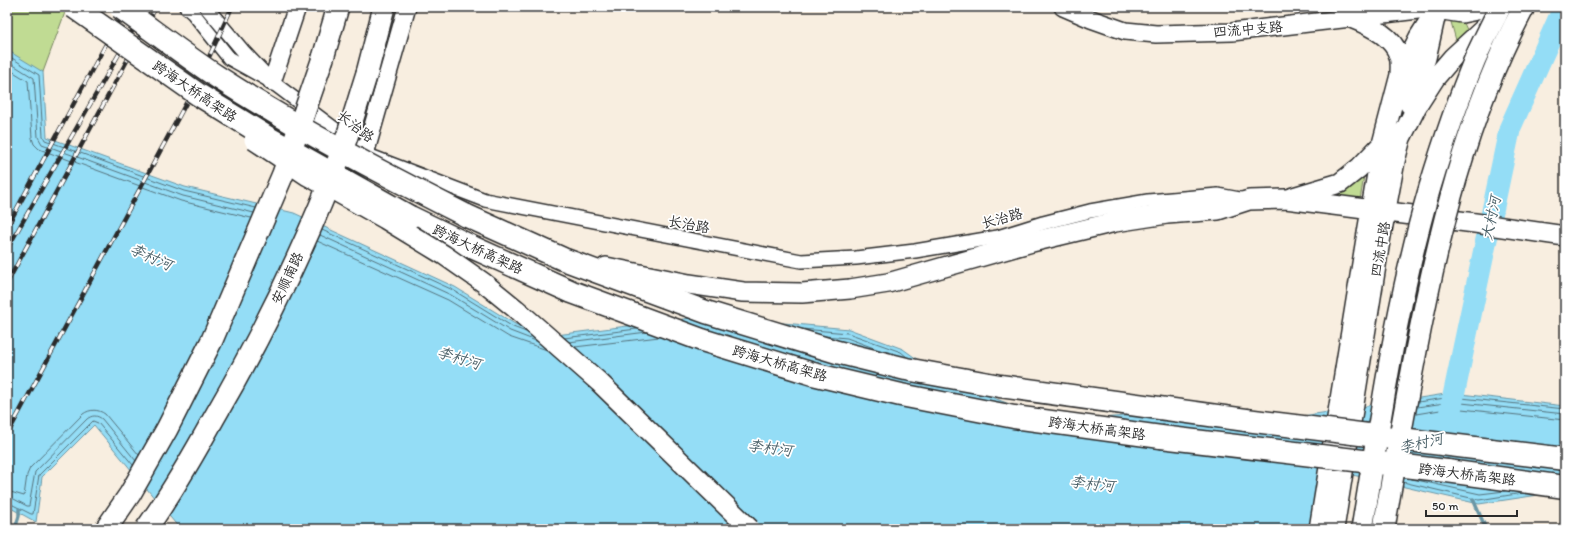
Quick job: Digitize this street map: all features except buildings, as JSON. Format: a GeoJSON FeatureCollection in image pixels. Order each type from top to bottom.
{"type":"FeatureCollection","features":[{"type":"Feature","properties":{"kind":"highway","name":"跨海大桥高架路"},"geometry":{"type":"LineString","coordinates":[[74,7],[199,95],[267,137],[376,199],[481,252],[580,295],[702,340],[813,374],[901,395],[1014,417],[1565,487]]}},
{"type":"Feature","properties":{"kind":"highway","name":"跨海大桥高架路"},"geometry":{"type":"LineString","coordinates":[[120,7],[216,75],[288,120],[392,178],[465,215],[563,259],[706,312],[837,352],[906,369],[1000,386],[1085,399],[1565,459]]}},
{"type":"Feature","properties":{"kind":"main road"},"geometry":{"type":"LineString","coordinates":[[106,529],[130,494],[167,429],[212,340],[283,174],[324,58],[338,7]]}},
{"type":"Feature","properties":{"kind":"main road","name":"安顺南路"},"geometry":{"type":"LineString","coordinates":[[146,529],[159,511],[245,365],[292,270],[324,196],[343,146],[367,73],[384,7]]}},
{"type":"Feature","properties":{"kind":"main road"},"geometry":{"type":"LineString","coordinates":[[1401,138],[1414,87],[1428,53],[1438,8],[1462,13],[1492,7]]}},
{"type":"Feature","properties":{"kind":"main road"},"geometry":{"type":"LineString","coordinates":[[1362,529],[1384,394],[1398,324],[1430,188],[1457,105],[1473,65],[1500,7]]}},
{"type":"Feature","properties":{"kind":"main road","name":"四流中路"},"geometry":{"type":"LineString","coordinates":[[1319,529],[1379,211],[1396,161],[1401,138],[1417,106],[1436,78],[1454,57],[1509,7]]}},
{"type":"Feature","properties":{"kind":"main road"},"geometry":{"type":"LineString","coordinates":[[1384,529],[1399,436],[1428,288],[1458,166],[1472,126],[1504,48],[1524,7]]}},
{"type":"Feature","properties":{"kind":"main road","name":"四流中路"},"geometry":{"type":"LineString","coordinates":[[1379,211],[1382,144],[1400,75],[1419,37],[1438,8]]}},
{"type":"Feature","properties":{"kind":"main road"},"geometry":{"type":"LineString","coordinates":[[1351,18],[1368,24],[1381,33],[1393,45],[1399,56],[1400,75]]}},
{"type":"Feature","properties":{"kind":"main road"},"geometry":{"type":"LineString","coordinates":[[199,95],[231,125],[308,176],[386,219],[444,255],[484,283],[599,382],[750,529]]}},
{"type":"Feature","properties":{"kind":"main road"},"geometry":{"type":"LineString","coordinates":[[1286,199],[1340,183],[1359,168],[1382,144]]}},
{"type":"Feature","properties":{"kind":"main road"},"geometry":{"type":"LineString","coordinates":[[563,259],[689,284],[743,292],[809,292],[850,289],[888,283],[978,259],[1032,242],[1115,222],[1167,214],[1218,210],[1249,200],[1286,199],[1565,236]]}},
{"type":"Feature","properties":{"kind":"main road","name":"四流中路"},"geometry":{"type":"LineString","coordinates":[[1334,529],[1372,246]]}},
{"type":"Feature","properties":{"kind":"street","name":"长治路"},"geometry":{"type":"LineString","coordinates":[[186,7],[194,13],[230,58],[272,82],[368,154],[365,154],[485,200],[801,261],[856,258],[915,251],[998,237],[1043,223],[1090,211],[1148,201],[1218,195],[1249,200]]}},
{"type":"Feature","properties":{"kind":"street"},"geometry":{"type":"LineString","coordinates":[[206,7],[243,51],[272,82],[297,7]]}},
{"type":"Feature","properties":{"kind":"street"},"geometry":{"type":"LineString","coordinates":[[365,154],[408,7]]}},
{"type":"Feature","properties":{"kind":"street","name":"四流中支路"},"geometry":{"type":"LineString","coordinates":[[1063,7],[1125,31],[1156,34],[1232,32],[1438,8]]}},
{"type":"Feature","properties":{"kind":"green space"},"geometry":{"type":"Polygon","coordinates":[[[7,7],[67,7],[43,72],[7,135],[7,7]]]}},
{"type":"Feature","properties":{"kind":"green space"},"geometry":{"type":"Polygon","coordinates":[[[1462,19],[1469,34],[1457,44],[1451,22],[1453,20],[1462,19]]]}},
{"type":"Feature","properties":{"kind":"green space"},"geometry":{"type":"Polygon","coordinates":[[[1364,176],[1360,200],[1320,199],[1364,176]]]}},
{"type":"Feature","properties":{"kind":"water","name":"李村河"},"geometry":{"type":"Polygon","coordinates":[[[7,50],[43,72],[47,137],[185,187],[294,213],[455,287],[515,324],[548,336],[707,316],[849,329],[903,349],[943,378],[1055,422],[1183,411],[1250,424],[1452,393],[1565,406],[1565,491],[1479,504],[1344,473],[1312,529],[180,529],[94,425],[42,477],[36,522],[7,506],[7,50]]]}},
{"type":"Feature","properties":{"kind":"waterway","name":"大村河"},"geometry":{"type":"LineString","coordinates":[[1448,422],[1510,128],[1564,7]]}},
{"type":"Feature","properties":{"kind":"waterway"},"geometry":{"type":"LineString","coordinates":[[1473,499],[1486,529]]}},
{"type":"Feature","properties":{"kind":"waterway"},"geometry":{"type":"LineString","coordinates":[[15,529],[19,516],[19,509]]}},
{"type":"Feature","properties":{"kind":"railway"},"geometry":{"type":"LineString","coordinates":[[7,227],[126,7]]}},
{"type":"Feature","properties":{"kind":"railway"},"geometry":{"type":"LineString","coordinates":[[7,249],[146,7]]}},
{"type":"Feature","properties":{"kind":"railway"},"geometry":{"type":"LineString","coordinates":[[7,283],[156,7]]}},
{"type":"Feature","properties":{"kind":"railway"},"geometry":{"type":"LineString","coordinates":[[7,435],[198,81],[232,7]]}}]}
